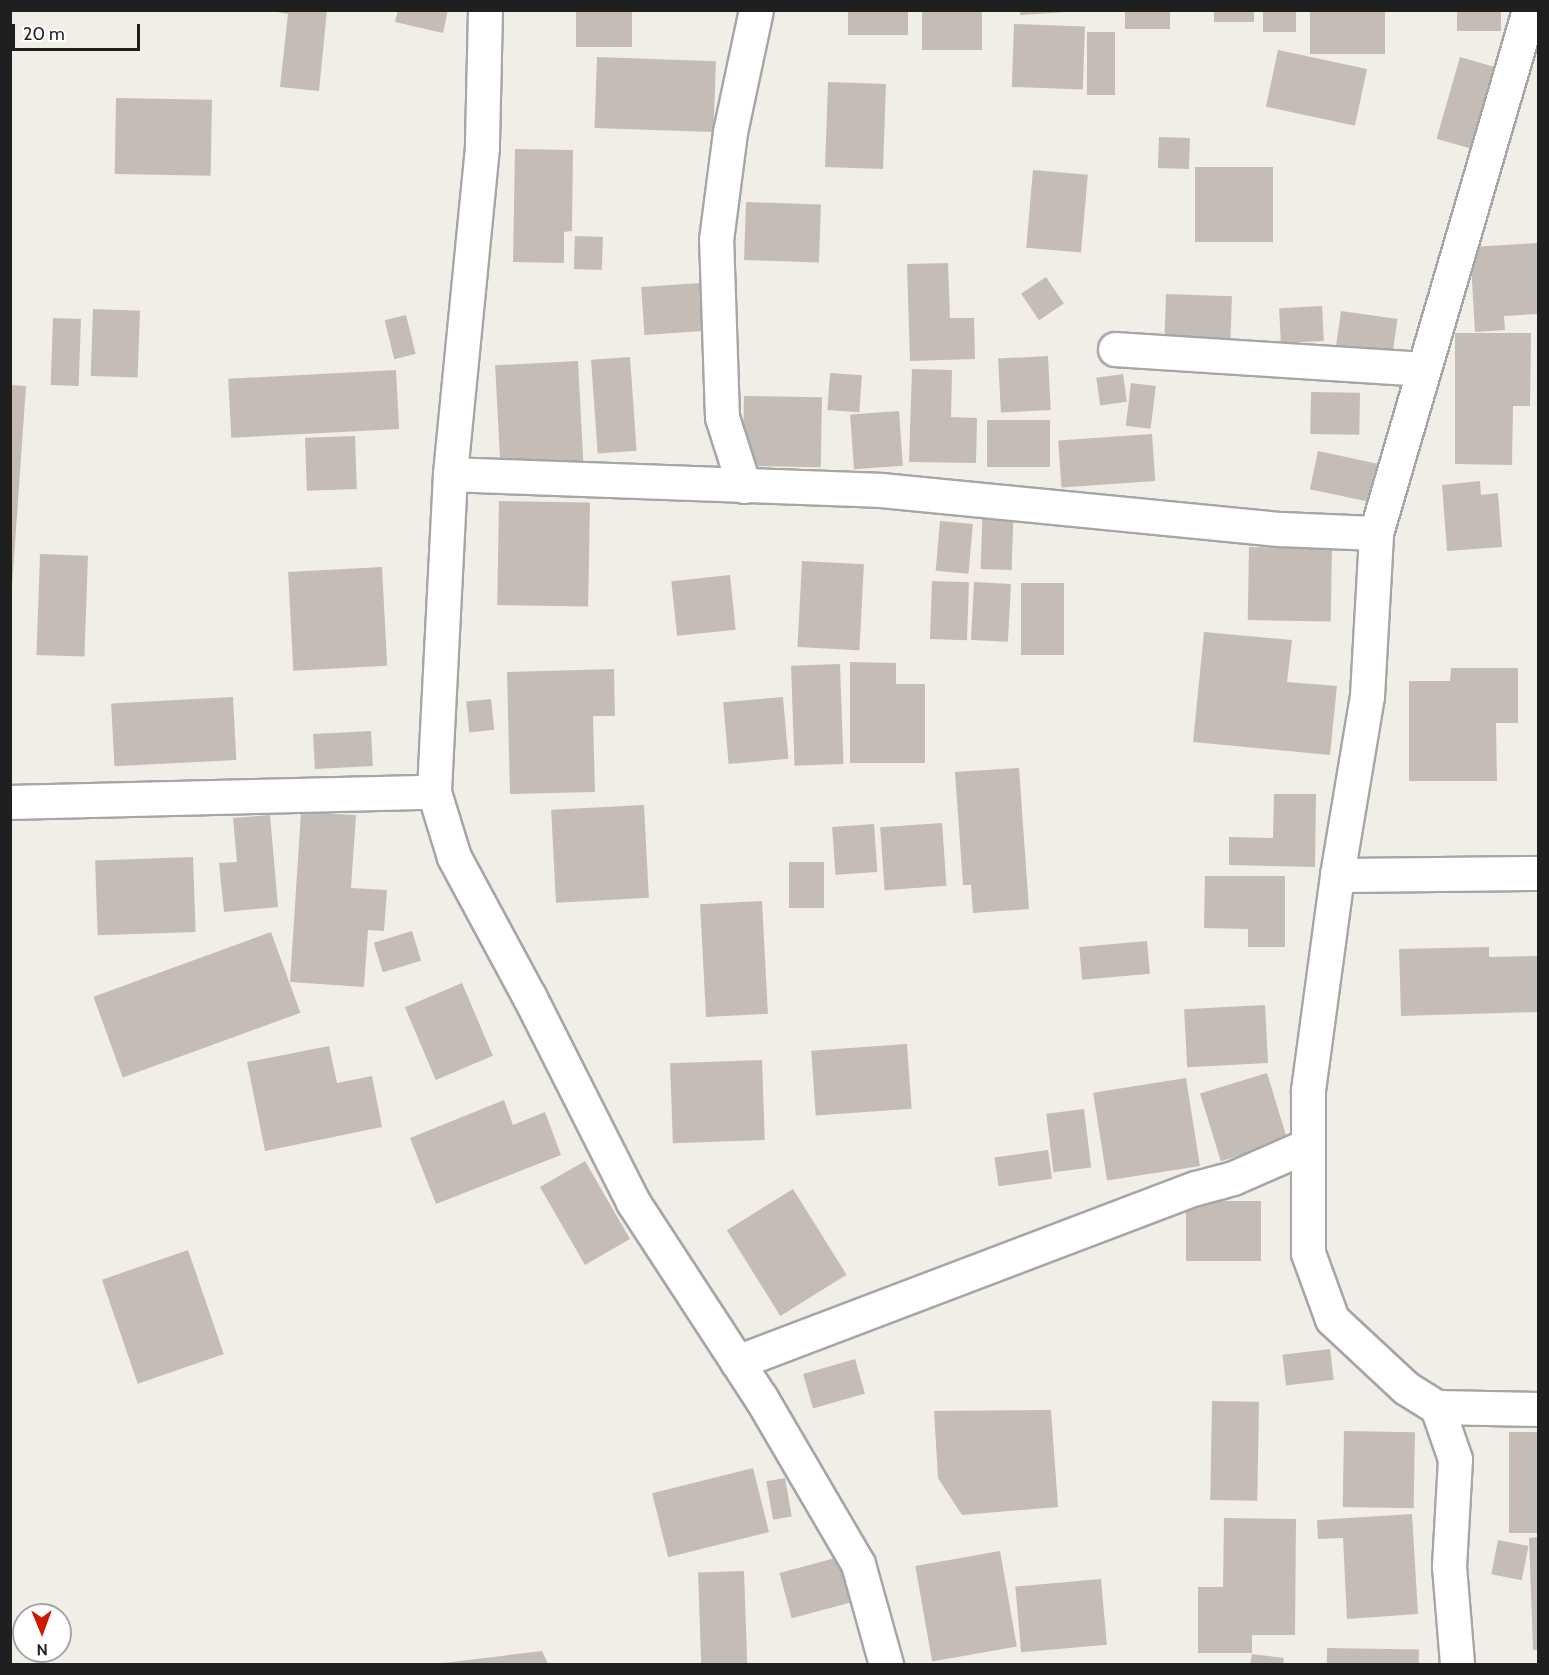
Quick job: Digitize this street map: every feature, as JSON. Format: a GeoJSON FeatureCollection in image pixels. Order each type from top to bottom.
{"type":"FeatureCollection","features":[{"type":"Feature","properties":{"kind":"street"},"geometry":{"type":"LineString","coordinates":[[485,10],[482,147],[450,474],[434,792],[454,857],[529,996],[633,1202],[737,1362],[858,1564],[886,1665]]}},
{"type":"Feature","properties":{"kind":"street"},"geometry":{"type":"LineString","coordinates":[[744,486],[722,417],[716,240],[730,132],[756,10]]}},
{"type":"Feature","properties":{"kind":"street"},"geometry":{"type":"LineString","coordinates":[[1529,10],[1376,533],[1367,696],[1337,875],[1308,1090],[1308,1253],[1332,1319],[1406,1388],[1437,1407],[1539,1408]]}},
{"type":"Feature","properties":{"kind":"street"},"geometry":{"type":"LineString","coordinates":[[1115,349],[1423,369]]}},
{"type":"Feature","properties":{"kind":"street"},"geometry":{"type":"LineString","coordinates":[[450,474],[880,490],[1281,529],[1376,533]]}},
{"type":"Feature","properties":{"kind":"street"},"geometry":{"type":"LineString","coordinates":[[10,802],[434,792]]}},
{"type":"Feature","properties":{"kind":"street"},"geometry":{"type":"LineString","coordinates":[[1337,875],[1539,873]]}},
{"type":"Feature","properties":{"kind":"street"},"geometry":{"type":"LineString","coordinates":[[737,1362],[1196,1188],[1252,1171],[1308,1145]]}},
{"type":"Feature","properties":{"kind":"street"},"geometry":{"type":"LineString","coordinates":[[1437,1407],[1455,1459],[1449,1566],[1457,1665]]}},
{"type":"Feature","properties":{"kind":"building"},"geometry":{"type":"Polygon","coordinates":[[[266,10],[327,10],[319,91],[280,87],[288,14],[266,10]]]}},
{"type":"Feature","properties":{"kind":"building"},"geometry":{"type":"Polygon","coordinates":[[[398,10],[448,10],[443,33],[395,22],[398,10]]]}},
{"type":"Feature","properties":{"kind":"building"},"geometry":{"type":"Polygon","coordinates":[[[576,10],[632,10],[632,47],[576,47],[576,10]]]}},
{"type":"Feature","properties":{"kind":"building"},"geometry":{"type":"Polygon","coordinates":[[[848,10],[908,10],[908,35],[848,35],[848,10]]]}},
{"type":"Feature","properties":{"kind":"building"},"geometry":{"type":"Polygon","coordinates":[[[922,10],[982,10],[982,50],[922,50],[922,10]]]}},
{"type":"Feature","properties":{"kind":"building"},"geometry":{"type":"Polygon","coordinates":[[[1020,10],[1067,10],[1067,12],[1020,15],[1020,10]]]}},
{"type":"Feature","properties":{"kind":"building"},"geometry":{"type":"Polygon","coordinates":[[[1125,10],[1170,10],[1170,29],[1125,29],[1125,10]]]}},
{"type":"Feature","properties":{"kind":"building"},"geometry":{"type":"Polygon","coordinates":[[[1214,10],[1254,10],[1254,22],[1214,22],[1214,10]]]}},
{"type":"Feature","properties":{"kind":"building"},"geometry":{"type":"Polygon","coordinates":[[[1263,10],[1296,10],[1296,32],[1263,32],[1263,10]]]}},
{"type":"Feature","properties":{"kind":"building"},"geometry":{"type":"Polygon","coordinates":[[[1310,10],[1385,10],[1385,54],[1310,54],[1310,10]]]}},
{"type":"Feature","properties":{"kind":"building"},"geometry":{"type":"Polygon","coordinates":[[[1457,10],[1501,10],[1501,31],[1457,31],[1457,10]]]}},
{"type":"Feature","properties":{"kind":"building"},"geometry":{"type":"Polygon","coordinates":[[[1014,24],[1085,26],[1083,89],[1012,87],[1014,24]]]}},
{"type":"Feature","properties":{"kind":"building"},"geometry":{"type":"Polygon","coordinates":[[[1087,32],[1115,32],[1115,95],[1087,95],[1087,32]]]}},
{"type":"Feature","properties":{"kind":"building"},"geometry":{"type":"Polygon","coordinates":[[[1278,50],[1367,69],[1355,126],[1266,107],[1278,50]]]}},
{"type":"Feature","properties":{"kind":"building"},"geometry":{"type":"Polygon","coordinates":[[[597,57],[716,61],[713,132],[595,128],[597,57]]]}},
{"type":"Feature","properties":{"kind":"building"},"geometry":{"type":"Polygon","coordinates":[[[1460,57],[1496,67],[1472,149],[1437,139],[1460,57]]]}},
{"type":"Feature","properties":{"kind":"building"},"geometry":{"type":"Polygon","coordinates":[[[828,82],[886,84],[883,169],[825,167],[828,82]]]}},
{"type":"Feature","properties":{"kind":"building"},"geometry":{"type":"Polygon","coordinates":[[[116,98],[212,100],[211,176],[115,174],[116,98]]]}},
{"type":"Feature","properties":{"kind":"building"},"geometry":{"type":"Polygon","coordinates":[[[1159,137],[1190,138],[1189,169],[1158,168],[1159,137]]]}},
{"type":"Feature","properties":{"kind":"building"},"geometry":{"type":"Polygon","coordinates":[[[515,149],[573,150],[572,231],[564,232],[564,263],[513,262],[515,149]]]}},
{"type":"Feature","properties":{"kind":"building"},"geometry":{"type":"Polygon","coordinates":[[[1195,167],[1273,167],[1273,242],[1195,242],[1195,167]]]}},
{"type":"Feature","properties":{"kind":"building"},"geometry":{"type":"Polygon","coordinates":[[[1033,170],[1088,175],[1081,252],[1026,248],[1033,170]]]}},
{"type":"Feature","properties":{"kind":"building"},"geometry":{"type":"Polygon","coordinates":[[[746,202],[821,205],[819,263],[744,260],[746,202]]]}},
{"type":"Feature","properties":{"kind":"building"},"geometry":{"type":"Polygon","coordinates":[[[575,236],[603,237],[602,270],[574,269],[575,236]]]}},
{"type":"Feature","properties":{"kind":"building"},"geometry":{"type":"Polygon","coordinates":[[[1538,243],[1538,314],[1504,316],[1505,330],[1475,332],[1470,247],[1538,243]]]}},
{"type":"Feature","properties":{"kind":"building"},"geometry":{"type":"Polygon","coordinates":[[[948,263],[950,318],[974,318],[975,359],[910,361],[907,264],[948,263]]]}},
{"type":"Feature","properties":{"kind":"building"},"geometry":{"type":"Polygon","coordinates":[[[1046,277],[1064,304],[1039,320],[1021,294],[1046,277]]]}},
{"type":"Feature","properties":{"kind":"building"},"geometry":{"type":"Polygon","coordinates":[[[714,282],[717,330],[645,335],[641,287],[714,282]]]}},
{"type":"Feature","properties":{"kind":"building"},"geometry":{"type":"Polygon","coordinates":[[[1166,294],[1232,296],[1230,343],[1164,341],[1166,294]]]}},
{"type":"Feature","properties":{"kind":"building"},"geometry":{"type":"Polygon","coordinates":[[[1322,306],[1324,341],[1281,343],[1279,308],[1322,306]]]}},
{"type":"Feature","properties":{"kind":"building"},"geometry":{"type":"Polygon","coordinates":[[[93,309],[140,311],[138,378],[91,376],[93,309]]]}},
{"type":"Feature","properties":{"kind":"building"},"geometry":{"type":"Polygon","coordinates":[[[1341,311],[1397,319],[1391,365],[1334,358],[1341,311]]]}},
{"type":"Feature","properties":{"kind":"building"},"geometry":{"type":"Polygon","coordinates":[[[406,315],[416,354],[394,359],[385,320],[406,315]]]}},
{"type":"Feature","properties":{"kind":"building"},"geometry":{"type":"Polygon","coordinates":[[[53,318],[81,319],[79,386],[51,385],[53,318]]]}},
{"type":"Feature","properties":{"kind":"building"},"geometry":{"type":"Polygon","coordinates":[[[1455,333],[1531,333],[1530,406],[1513,406],[1512,465],[1455,464],[1455,333]]]}},
{"type":"Feature","properties":{"kind":"building"},"geometry":{"type":"Polygon","coordinates":[[[1048,356],[1051,410],[1001,413],[998,359],[1048,356]]]}},
{"type":"Feature","properties":{"kind":"building"},"geometry":{"type":"Polygon","coordinates":[[[630,357],[637,451],[598,453],[591,360],[630,357]]]}},
{"type":"Feature","properties":{"kind":"building"},"geometry":{"type":"Polygon","coordinates":[[[578,361],[584,470],[501,474],[495,365],[578,361]]]}},
{"type":"Feature","properties":{"kind":"building"},"geometry":{"type":"Polygon","coordinates":[[[912,369],[952,370],[951,417],[977,418],[976,463],[909,462],[912,369]]]}},
{"type":"Feature","properties":{"kind":"building"},"geometry":{"type":"Polygon","coordinates":[[[396,370],[399,429],[231,438],[228,379],[396,370]]]}},
{"type":"Feature","properties":{"kind":"building"},"geometry":{"type":"Polygon","coordinates":[[[830,373],[862,375],[859,412],[827,410],[830,373]]]}},
{"type":"Feature","properties":{"kind":"building"},"geometry":{"type":"Polygon","coordinates":[[[1123,374],[1127,402],[1100,405],[1096,378],[1123,374]]]}},
{"type":"Feature","properties":{"kind":"building"},"geometry":{"type":"Polygon","coordinates":[[[1131,383],[1156,386],[1151,429],[1126,426],[1131,383]]]}},
{"type":"Feature","properties":{"kind":"building"},"geometry":{"type":"Polygon","coordinates":[[[10,385],[26,386],[12,587],[10,587],[10,385]]]}},
{"type":"Feature","properties":{"kind":"building"},"geometry":{"type":"Polygon","coordinates":[[[1311,392],[1360,393],[1359,435],[1310,434],[1311,392]]]}},
{"type":"Feature","properties":{"kind":"building"},"geometry":{"type":"Polygon","coordinates":[[[744,396],[822,397],[821,467],[743,466],[744,396]]]}},
{"type":"Feature","properties":{"kind":"building"},"geometry":{"type":"Polygon","coordinates":[[[899,411],[903,466],[854,469],[850,414],[899,411]]]}},
{"type":"Feature","properties":{"kind":"building"},"geometry":{"type":"Polygon","coordinates":[[[987,420],[1050,420],[1050,467],[987,467],[987,420]]]}},
{"type":"Feature","properties":{"kind":"building"},"geometry":{"type":"Polygon","coordinates":[[[1152,434],[1155,481],[1062,487],[1058,441],[1152,434]]]}},
{"type":"Feature","properties":{"kind":"building"},"geometry":{"type":"Polygon","coordinates":[[[355,436],[357,489],[307,491],[305,438],[355,436]]]}},
{"type":"Feature","properties":{"kind":"building"},"geometry":{"type":"Polygon","coordinates":[[[1318,451],[1385,465],[1376,503],[1310,489],[1318,451]]]}},
{"type":"Feature","properties":{"kind":"building"},"geometry":{"type":"Polygon","coordinates":[[[1480,481],[1481,495],[1498,493],[1502,547],[1447,551],[1442,485],[1480,481]]]}},
{"type":"Feature","properties":{"kind":"building"},"geometry":{"type":"Polygon","coordinates":[[[983,500],[1014,501],[1012,570],[981,569],[983,500]]]}},
{"type":"Feature","properties":{"kind":"building"},"geometry":{"type":"Polygon","coordinates":[[[499,501],[590,503],[588,607],[497,605],[499,501]]]}},
{"type":"Feature","properties":{"kind":"building"},"geometry":{"type":"Polygon","coordinates":[[[940,521],[973,524],[969,574],[936,571],[940,521]]]}},
{"type":"Feature","properties":{"kind":"building"},"geometry":{"type":"Polygon","coordinates":[[[1249,547],[1332,548],[1331,621],[1248,620],[1249,547]]]}},
{"type":"Feature","properties":{"kind":"building"},"geometry":{"type":"Polygon","coordinates":[[[40,554],[88,556],[84,657],[36,655],[40,554]]]}},
{"type":"Feature","properties":{"kind":"building"},"geometry":{"type":"Polygon","coordinates":[[[802,561],[864,564],[859,650],[797,647],[802,561]]]}},
{"type":"Feature","properties":{"kind":"building"},"geometry":{"type":"Polygon","coordinates":[[[382,567],[387,666],[293,671],[288,572],[382,567]]]}},
{"type":"Feature","properties":{"kind":"building"},"geometry":{"type":"Polygon","coordinates":[[[730,575],[736,630],[677,636],[671,581],[730,575]]]}},
{"type":"Feature","properties":{"kind":"building"},"geometry":{"type":"Polygon","coordinates":[[[932,581],[969,582],[967,640],[930,639],[932,581]]]}},
{"type":"Feature","properties":{"kind":"building"},"geometry":{"type":"Polygon","coordinates":[[[974,582],[1011,584],[1008,642],[971,640],[974,582]]]}},
{"type":"Feature","properties":{"kind":"building"},"geometry":{"type":"Polygon","coordinates":[[[1021,583],[1064,583],[1064,655],[1021,655],[1021,583]]]}},
{"type":"Feature","properties":{"kind":"building"},"geometry":{"type":"Polygon","coordinates":[[[1204,632],[1292,640],[1287,682],[1337,686],[1330,755],[1193,742],[1204,632]]]}},
{"type":"Feature","properties":{"kind":"building"},"geometry":{"type":"Polygon","coordinates":[[[850,662],[896,663],[896,684],[925,684],[925,763],[850,763],[850,662]]]}},
{"type":"Feature","properties":{"kind":"building"},"geometry":{"type":"Polygon","coordinates":[[[840,664],[843,764],[795,766],[791,666],[840,664]]]}},
{"type":"Feature","properties":{"kind":"building"},"geometry":{"type":"Polygon","coordinates":[[[1451,668],[1518,668],[1518,723],[1496,723],[1497,781],[1409,781],[1409,681],[1450,681],[1451,668]]]}},
{"type":"Feature","properties":{"kind":"building"},"geometry":{"type":"Polygon","coordinates":[[[614,669],[615,716],[593,716],[595,792],[510,794],[507,672],[614,669]]]}},
{"type":"Feature","properties":{"kind":"building"},"geometry":{"type":"Polygon","coordinates":[[[233,697],[236,760],[114,766],[111,703],[233,697]]]}},
{"type":"Feature","properties":{"kind":"building"},"geometry":{"type":"Polygon","coordinates":[[[783,697],[788,759],[729,764],[723,702],[783,697]]]}},
{"type":"Feature","properties":{"kind":"building"},"geometry":{"type":"Polygon","coordinates":[[[491,699],[494,730],[469,732],[466,702],[491,699]]]}},
{"type":"Feature","properties":{"kind":"building"},"geometry":{"type":"Polygon","coordinates":[[[371,731],[373,766],[315,769],[313,734],[371,731]]]}},
{"type":"Feature","properties":{"kind":"building"},"geometry":{"type":"Polygon","coordinates":[[[1019,768],[1029,909],[973,913],[971,885],[963,885],[955,772],[1019,768]]]}},
{"type":"Feature","properties":{"kind":"building"},"geometry":{"type":"Polygon","coordinates":[[[1274,794],[1316,794],[1315,867],[1229,865],[1229,837],[1273,838],[1274,794]]]}},
{"type":"Feature","properties":{"kind":"building"},"geometry":{"type":"Polygon","coordinates":[[[644,805],[649,898],[556,903],[551,810],[644,805]]]}},
{"type":"Feature","properties":{"kind":"building"},"geometry":{"type":"Polygon","coordinates":[[[301,812],[356,815],[351,888],[387,890],[384,931],[368,930],[364,987],[290,982],[301,812]]]}},
{"type":"Feature","properties":{"kind":"building"},"geometry":{"type":"Polygon","coordinates":[[[270,815],[278,907],[224,912],[219,863],[237,862],[233,818],[270,815]]]}},
{"type":"Feature","properties":{"kind":"building"},"geometry":{"type":"Polygon","coordinates":[[[942,823],[946,886],[885,890],[880,827],[942,823]]]}},
{"type":"Feature","properties":{"kind":"building"},"geometry":{"type":"Polygon","coordinates":[[[874,824],[877,872],[835,875],[832,827],[874,824]]]}},
{"type":"Feature","properties":{"kind":"building"},"geometry":{"type":"Polygon","coordinates":[[[193,857],[196,932],[98,935],[95,860],[193,857]]]}},
{"type":"Feature","properties":{"kind":"building"},"geometry":{"type":"Polygon","coordinates":[[[789,862],[824,862],[824,908],[789,908],[789,862]]]}},
{"type":"Feature","properties":{"kind":"building"},"geometry":{"type":"Polygon","coordinates":[[[1205,876],[1285,876],[1285,947],[1248,947],[1248,929],[1204,928],[1205,876]]]}},
{"type":"Feature","properties":{"kind":"building"},"geometry":{"type":"Polygon","coordinates":[[[762,901],[768,1014],[706,1017],[700,904],[762,901]]]}},
{"type":"Feature","properties":{"kind":"building"},"geometry":{"type":"Polygon","coordinates":[[[412,931],[421,961],[383,972],[374,943],[412,931]]]}},
{"type":"Feature","properties":{"kind":"building"},"geometry":{"type":"Polygon","coordinates":[[[271,932],[300,1013],[123,1077],[93,997],[271,932]]]}},
{"type":"Feature","properties":{"kind":"building"},"geometry":{"type":"Polygon","coordinates":[[[1147,941],[1150,974],[1082,980],[1079,947],[1147,941]]]}},
{"type":"Feature","properties":{"kind":"building"},"geometry":{"type":"Polygon","coordinates":[[[1489,947],[1489,957],[1538,956],[1538,1012],[1401,1016],[1399,949],[1489,947]]]}},
{"type":"Feature","properties":{"kind":"building"},"geometry":{"type":"Polygon","coordinates":[[[462,983],[493,1056],[436,1080],[405,1007],[462,983]]]}},
{"type":"Feature","properties":{"kind":"building"},"geometry":{"type":"Polygon","coordinates":[[[1265,1005],[1268,1063],[1187,1067],[1184,1009],[1265,1005]]]}},
{"type":"Feature","properties":{"kind":"building"},"geometry":{"type":"Polygon","coordinates":[[[907,1044],[912,1109],[816,1116],[811,1051],[907,1044]]]}},
{"type":"Feature","properties":{"kind":"building"},"geometry":{"type":"Polygon","coordinates":[[[329,1046],[337,1083],[372,1076],[382,1127],[265,1151],[247,1062],[329,1046]]]}},
{"type":"Feature","properties":{"kind":"building"},"geometry":{"type":"Polygon","coordinates":[[[762,1060],[765,1140],[673,1143],[670,1063],[762,1060]]]}},
{"type":"Feature","properties":{"kind":"building"},"geometry":{"type":"Polygon","coordinates":[[[1267,1073],[1288,1141],[1221,1161],[1200,1093],[1267,1073]]]}},
{"type":"Feature","properties":{"kind":"building"},"geometry":{"type":"Polygon","coordinates":[[[1186,1078],[1200,1166],[1107,1181],[1093,1093],[1186,1078]]]}},
{"type":"Feature","properties":{"kind":"building"},"geometry":{"type":"Polygon","coordinates":[[[504,1100],[513,1125],[545,1112],[561,1155],[436,1204],[410,1138],[504,1100]]]}},
{"type":"Feature","properties":{"kind":"building"},"geometry":{"type":"Polygon","coordinates":[[[1084,1109],[1091,1168],[1053,1172],[1046,1114],[1084,1109]]]}},
{"type":"Feature","properties":{"kind":"building"},"geometry":{"type":"Polygon","coordinates":[[[1048,1150],[1052,1179],[999,1186],[995,1158],[1048,1150]]]}},
{"type":"Feature","properties":{"kind":"building"},"geometry":{"type":"Polygon","coordinates":[[[585,1161],[630,1239],[585,1265],[540,1187],[585,1161]]]}},
{"type":"Feature","properties":{"kind":"building"},"geometry":{"type":"Polygon","coordinates":[[[793,1189],[847,1275],[780,1316],[727,1230],[793,1189]]]}},
{"type":"Feature","properties":{"kind":"building"},"geometry":{"type":"Polygon","coordinates":[[[1186,1201],[1261,1201],[1261,1261],[1186,1261],[1186,1201]]]}},
{"type":"Feature","properties":{"kind":"building"},"geometry":{"type":"Polygon","coordinates":[[[188,1250],[224,1354],[138,1384],[102,1280],[188,1250]]]}},
{"type":"Feature","properties":{"kind":"building"},"geometry":{"type":"Polygon","coordinates":[[[1330,1349],[1334,1380],[1286,1386],[1282,1355],[1330,1349]]]}},
{"type":"Feature","properties":{"kind":"building"},"geometry":{"type":"Polygon","coordinates":[[[855,1359],[865,1394],[813,1408],[803,1374],[855,1359]]]}},
{"type":"Feature","properties":{"kind":"building"},"geometry":{"type":"Polygon","coordinates":[[[1212,1401],[1259,1402],[1257,1501],[1210,1500],[1212,1401]]]}},
{"type":"Feature","properties":{"kind":"building"},"geometry":{"type":"Polygon","coordinates":[[[1051,1410],[1058,1507],[962,1515],[938,1478],[934,1411],[1051,1410]]]}},
{"type":"Feature","properties":{"kind":"building"},"geometry":{"type":"Polygon","coordinates":[[[1344,1431],[1415,1432],[1414,1508],[1343,1507],[1344,1431]]]}},
{"type":"Feature","properties":{"kind":"building"},"geometry":{"type":"Polygon","coordinates":[[[1509,1432],[1538,1432],[1538,1533],[1509,1533],[1509,1432]]]}},
{"type":"Feature","properties":{"kind":"building"},"geometry":{"type":"Polygon","coordinates":[[[753,1468],[769,1532],[668,1557],[652,1493],[753,1468]]]}},
{"type":"Feature","properties":{"kind":"building"},"geometry":{"type":"Polygon","coordinates":[[[785,1478],[792,1516],[773,1520],[766,1481],[785,1478]]]}},
{"type":"Feature","properties":{"kind":"building"},"geometry":{"type":"Polygon","coordinates":[[[1412,1514],[1418,1614],[1347,1619],[1343,1538],[1318,1539],[1317,1520],[1412,1514]]]}},
{"type":"Feature","properties":{"kind":"building"},"geometry":{"type":"Polygon","coordinates":[[[1224,1518],[1296,1519],[1295,1635],[1252,1635],[1252,1653],[1198,1653],[1198,1587],[1223,1587],[1224,1518]]]}},
{"type":"Feature","properties":{"kind":"building"},"geometry":{"type":"Polygon","coordinates":[[[1538,1537],[1538,1650],[1533,1650],[1529,1538],[1538,1537]]]}},
{"type":"Feature","properties":{"kind":"building"},"geometry":{"type":"Polygon","coordinates":[[[1498,1540],[1528,1546],[1522,1580],[1491,1574],[1498,1540]]]}},
{"type":"Feature","properties":{"kind":"building"},"geometry":{"type":"Polygon","coordinates":[[[1000,1551],[1017,1647],[932,1661],[915,1566],[1000,1551]]]}},
{"type":"Feature","properties":{"kind":"building"},"geometry":{"type":"Polygon","coordinates":[[[850,1554],[862,1599],[792,1618],[779,1573],[850,1554]]]}},
{"type":"Feature","properties":{"kind":"building"},"geometry":{"type":"Polygon","coordinates":[[[744,1571],[747,1664],[701,1664],[698,1573],[744,1571]]]}},
{"type":"Feature","properties":{"kind":"building"},"geometry":{"type":"Polygon","coordinates":[[[1101,1579],[1107,1645],[1021,1652],[1015,1586],[1101,1579]]]}},
{"type":"Feature","properties":{"kind":"building"},"geometry":{"type":"Polygon","coordinates":[[[1327,1648],[1419,1650],[1419,1664],[1327,1664],[1327,1648]]]}},
{"type":"Feature","properties":{"kind":"building"},"geometry":{"type":"Polygon","coordinates":[[[542,1651],[548,1664],[443,1664],[443,1663],[542,1651]]]}},
{"type":"Feature","properties":{"kind":"building"},"geometry":{"type":"Polygon","coordinates":[[[1252,1654],[1284,1658],[1283,1664],[1250,1664],[1252,1654]]]}}]}
